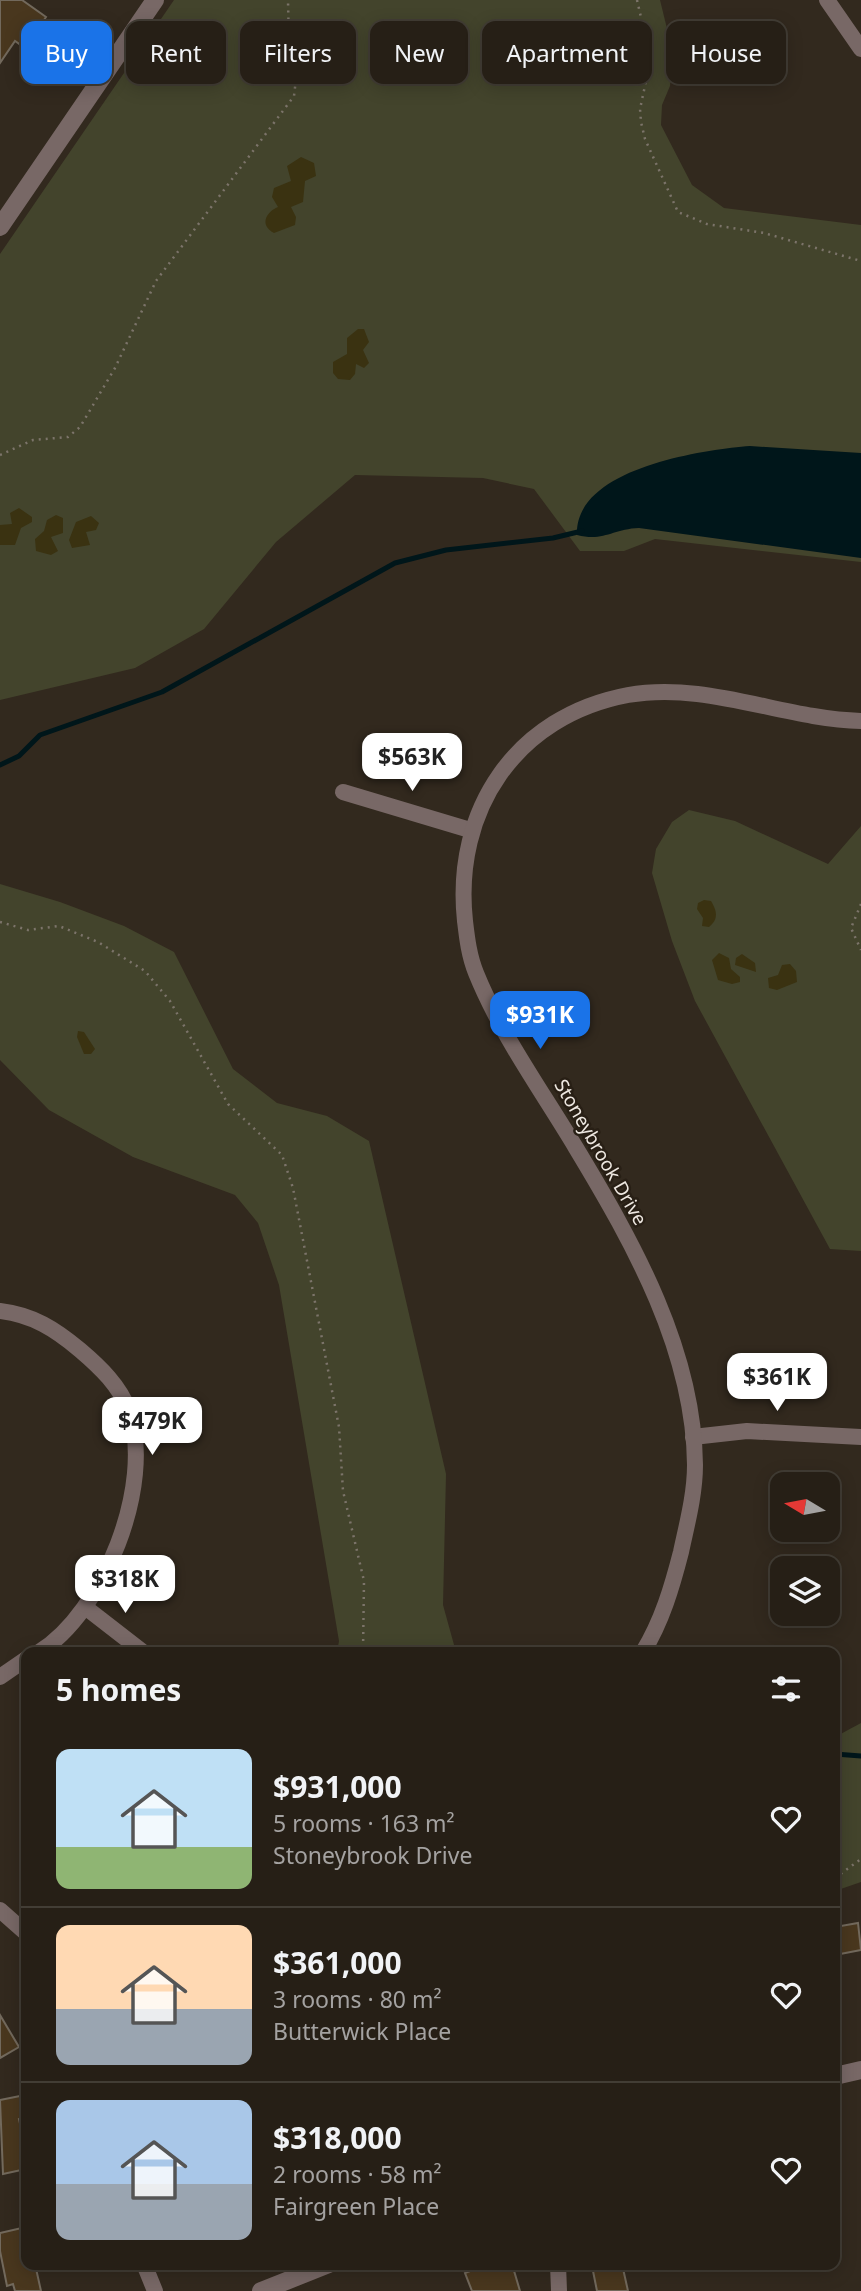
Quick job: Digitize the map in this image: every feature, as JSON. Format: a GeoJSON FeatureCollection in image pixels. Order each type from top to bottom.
{"type":"FeatureCollection","features":[{"type":"Feature","properties":{"kind":"street"},"geometry":{"type":"LineString","coordinates":[[0,227],[155,0]]}},
{"type":"Feature","properties":{"kind":"street"},"geometry":{"type":"LineString","coordinates":[[827,0],[861,49]]}},
{"type":"Feature","properties":{"kind":"street","name":"Stoneybrook Drive"},"geometry":{"type":"LineString","coordinates":[[646,1647],[662,1615],[685,1533],[695,1469],[693,1437],[683,1380],[667,1325],[647,1277],[615,1214],[544,1096],[475,971],[464,904],[464,865],[470,830],[493,786],[524,747],[559,720],[593,705],[626,696],[668,692],[721,698],[810,717],[861,721]]}},
{"type":"Feature","properties":{"kind":"street"},"geometry":{"type":"LineString","coordinates":[[342,792],[470,830]]}},
{"type":"Feature","properties":{"kind":"street"},"geometry":{"type":"LineString","coordinates":[[0,1311],[44,1323],[69,1339],[110,1379],[129,1411],[134,1436],[134,1470],[125,1520],[104,1576],[65,1633],[46,1647]]}},
{"type":"Feature","properties":{"kind":"street"},"geometry":{"type":"LineString","coordinates":[[693,1437],[747,1431],[861,1437]]}},
{"type":"Feature","properties":{"kind":"street"},"geometry":{"type":"LineString","coordinates":[[85,1607],[137,1647]]}},
{"type":"Feature","properties":{"kind":"street"},"geometry":{"type":"LineString","coordinates":[[0,1677],[21,1663]]}},
{"type":"Feature","properties":{"kind":"street"},"geometry":{"type":"LineString","coordinates":[[0,1910],[21,1929]]}},
{"type":"Feature","properties":{"kind":"street"},"geometry":{"type":"LineString","coordinates":[[840,2075],[861,2070]]}},
{"type":"Feature","properties":{"kind":"street"},"geometry":{"type":"LineString","coordinates":[[146,2270],[155,2291]]}},
{"type":"Feature","properties":{"kind":"street"},"geometry":{"type":"LineString","coordinates":[[261,2291],[314,2270]]}},
{"type":"Feature","properties":{"kind":"street"},"geometry":{"type":"LineString","coordinates":[[558,2270],[559,2291]]}},
{"type":"Feature","properties":{"kind":"path"},"geometry":{"type":"LineString","coordinates":[[0,456],[33,440],[68,438],[80,427],[115,369],[156,281],[295,96],[296,79],[289,46],[288,0]]}},
{"type":"Feature","properties":{"kind":"path"},"geometry":{"type":"LineString","coordinates":[[637,0],[648,48],[649,67],[640,109],[641,122],[645,139],[678,212],[707,224],[764,233],[861,261]]}},
{"type":"Feature","properties":{"kind":"path"},"geometry":{"type":"LineString","coordinates":[[861,904],[851,928],[861,950]]}},
{"type":"Feature","properties":{"kind":"path"},"geometry":{"type":"LineString","coordinates":[[0,922],[27,930],[60,926],[98,942],[145,971],[170,1001],[228,1104],[282,1155],[293,1188],[340,1427],[343,1491],[364,1581],[363,1647]]}},
{"type":"Feature","properties":{"kind":"path"},"geometry":{"type":"LineString","coordinates":[[840,1874],[861,1859]]}},
{"type":"Feature","properties":{"kind":"green space"},"geometry":{"type":"Polygon","coordinates":[[[174,0],[660,0],[666,24],[666,84],[670,84],[662,105],[661,125],[692,185],[724,208],[861,225],[861,562],[655,539],[624,551],[580,551],[534,489],[483,478],[355,475],[276,542],[204,629],[135,668],[0,700],[0,254],[126,70],[126,84],[226,84],[226,21],[160,21],[174,0]]]}},
{"type":"Feature","properties":{"kind":"green space"},"geometry":{"type":"Polygon","coordinates":[[[689,810],[735,821],[828,864],[861,826],[861,1251],[830,1249],[695,1001],[672,941],[652,873],[656,849],[672,822],[689,810]]]}},
{"type":"Feature","properties":{"kind":"green space"},"geometry":{"type":"Polygon","coordinates":[[[0,884],[60,902],[124,926],[174,952],[233,1069],[277,1103],[327,1116],[369,1141],[446,1474],[443,1605],[455,1647],[338,1647],[279,1285],[258,1223],[235,1195],[133,1157],[49,1110],[0,1060],[0,884]]]}},
{"type":"Feature","properties":{"kind":"green space"},"geometry":{"type":"Polygon","coordinates":[[[861,1723],[861,1882],[840,1889],[840,1734],[861,1723]]]}},
{"type":"Feature","properties":{"kind":"sand"},"geometry":{"type":"Polygon","coordinates":[[[301,157],[314,163],[316,176],[305,181],[303,202],[291,207],[296,217],[295,225],[274,233],[269,230],[266,219],[270,212],[278,207],[272,197],[274,188],[291,181],[287,166],[301,157]]]}},
{"type":"Feature","properties":{"kind":"sand"},"geometry":{"type":"Polygon","coordinates":[[[358,329],[364,329],[369,342],[363,350],[369,363],[364,368],[356,364],[355,374],[350,380],[338,379],[333,373],[333,362],[347,354],[347,338],[358,329]]]}},
{"type":"Feature","properties":{"kind":"sand"},"geometry":{"type":"Polygon","coordinates":[[[19,508],[32,517],[32,522],[21,528],[15,545],[0,545],[0,525],[12,524],[10,513],[19,508]]]}},
{"type":"Feature","properties":{"kind":"sand"},"geometry":{"type":"Polygon","coordinates":[[[56,515],[63,518],[63,533],[51,537],[58,551],[51,555],[36,551],[35,539],[44,531],[47,520],[56,515]]]}},
{"type":"Feature","properties":{"kind":"sand"},"geometry":{"type":"Polygon","coordinates":[[[91,516],[99,523],[96,530],[86,532],[90,545],[72,548],[69,540],[76,522],[91,516]]]}},
{"type":"Feature","properties":{"kind":"sand"},"geometry":{"type":"Polygon","coordinates":[[[711,901],[716,912],[716,918],[709,927],[702,926],[703,918],[697,909],[698,903],[711,901]]]}},
{"type":"Feature","properties":{"kind":"sand"},"geometry":{"type":"Polygon","coordinates":[[[719,953],[729,958],[731,969],[740,977],[740,982],[732,984],[718,980],[712,960],[719,953]]]}},
{"type":"Feature","properties":{"kind":"sand"},"geometry":{"type":"Polygon","coordinates":[[[742,954],[755,963],[756,972],[735,965],[736,958],[742,954]]]}},
{"type":"Feature","properties":{"kind":"sand"},"geometry":{"type":"Polygon","coordinates":[[[790,964],[796,971],[797,982],[777,990],[769,988],[768,978],[778,975],[782,965],[790,964]]]}},
{"type":"Feature","properties":{"kind":"sand"},"geometry":{"type":"Polygon","coordinates":[[[78,1031],[84,1032],[95,1049],[91,1054],[84,1054],[77,1037],[78,1031]]]}},
{"type":"Feature","properties":{"kind":"shaded area"},"geometry":{"type":"Polygon","coordinates":[[[750,446],[861,453],[861,558],[639,528],[594,537],[577,535],[582,512],[596,494],[617,479],[672,459],[701,452],[750,446]]]}},
{"type":"Feature","properties":{"kind":"building"},"geometry":{"type":"Polygon","coordinates":[[[0,0],[22,0],[46,17],[43,21],[21,21],[21,45],[15,41],[0,63],[0,0]]]}},
{"type":"Feature","properties":{"kind":"building"},"geometry":{"type":"Polygon","coordinates":[[[858,1923],[861,1950],[840,1954],[840,1926],[858,1923]]]}},
{"type":"Feature","properties":{"kind":"building"},"geometry":{"type":"Polygon","coordinates":[[[0,2015],[19,2047],[0,2058],[0,2015]]]}},
{"type":"Feature","properties":{"kind":"building"},"geometry":{"type":"Polygon","coordinates":[[[21,2096],[21,2170],[3,2174],[0,2100],[21,2096]]]}},
{"type":"Feature","properties":{"kind":"building"},"geometry":{"type":"Polygon","coordinates":[[[21,2228],[21,2270],[36,2270],[41,2291],[15,2291],[13,2284],[7,2286],[0,2251],[0,2233],[21,2228]]]}},
{"type":"Feature","properties":{"kind":"building"},"geometry":{"type":"Polygon","coordinates":[[[473,2270],[514,2270],[520,2291],[472,2291],[465,2273],[473,2270]]]}},
{"type":"Feature","properties":{"kind":"building"},"geometry":{"type":"Polygon","coordinates":[[[623,2270],[628,2291],[597,2291],[593,2271],[623,2270]]]}},
{"type":"Feature","properties":{"kind":"waterway"},"geometry":{"type":"LineString","coordinates":[[0,765],[19,756],[40,735],[162,692],[395,563],[446,550],[553,538],[582,531]]}},
{"type":"Feature","properties":{"kind":"waterway"},"geometry":{"type":"LineString","coordinates":[[840,1754],[861,1756]]}}]}
